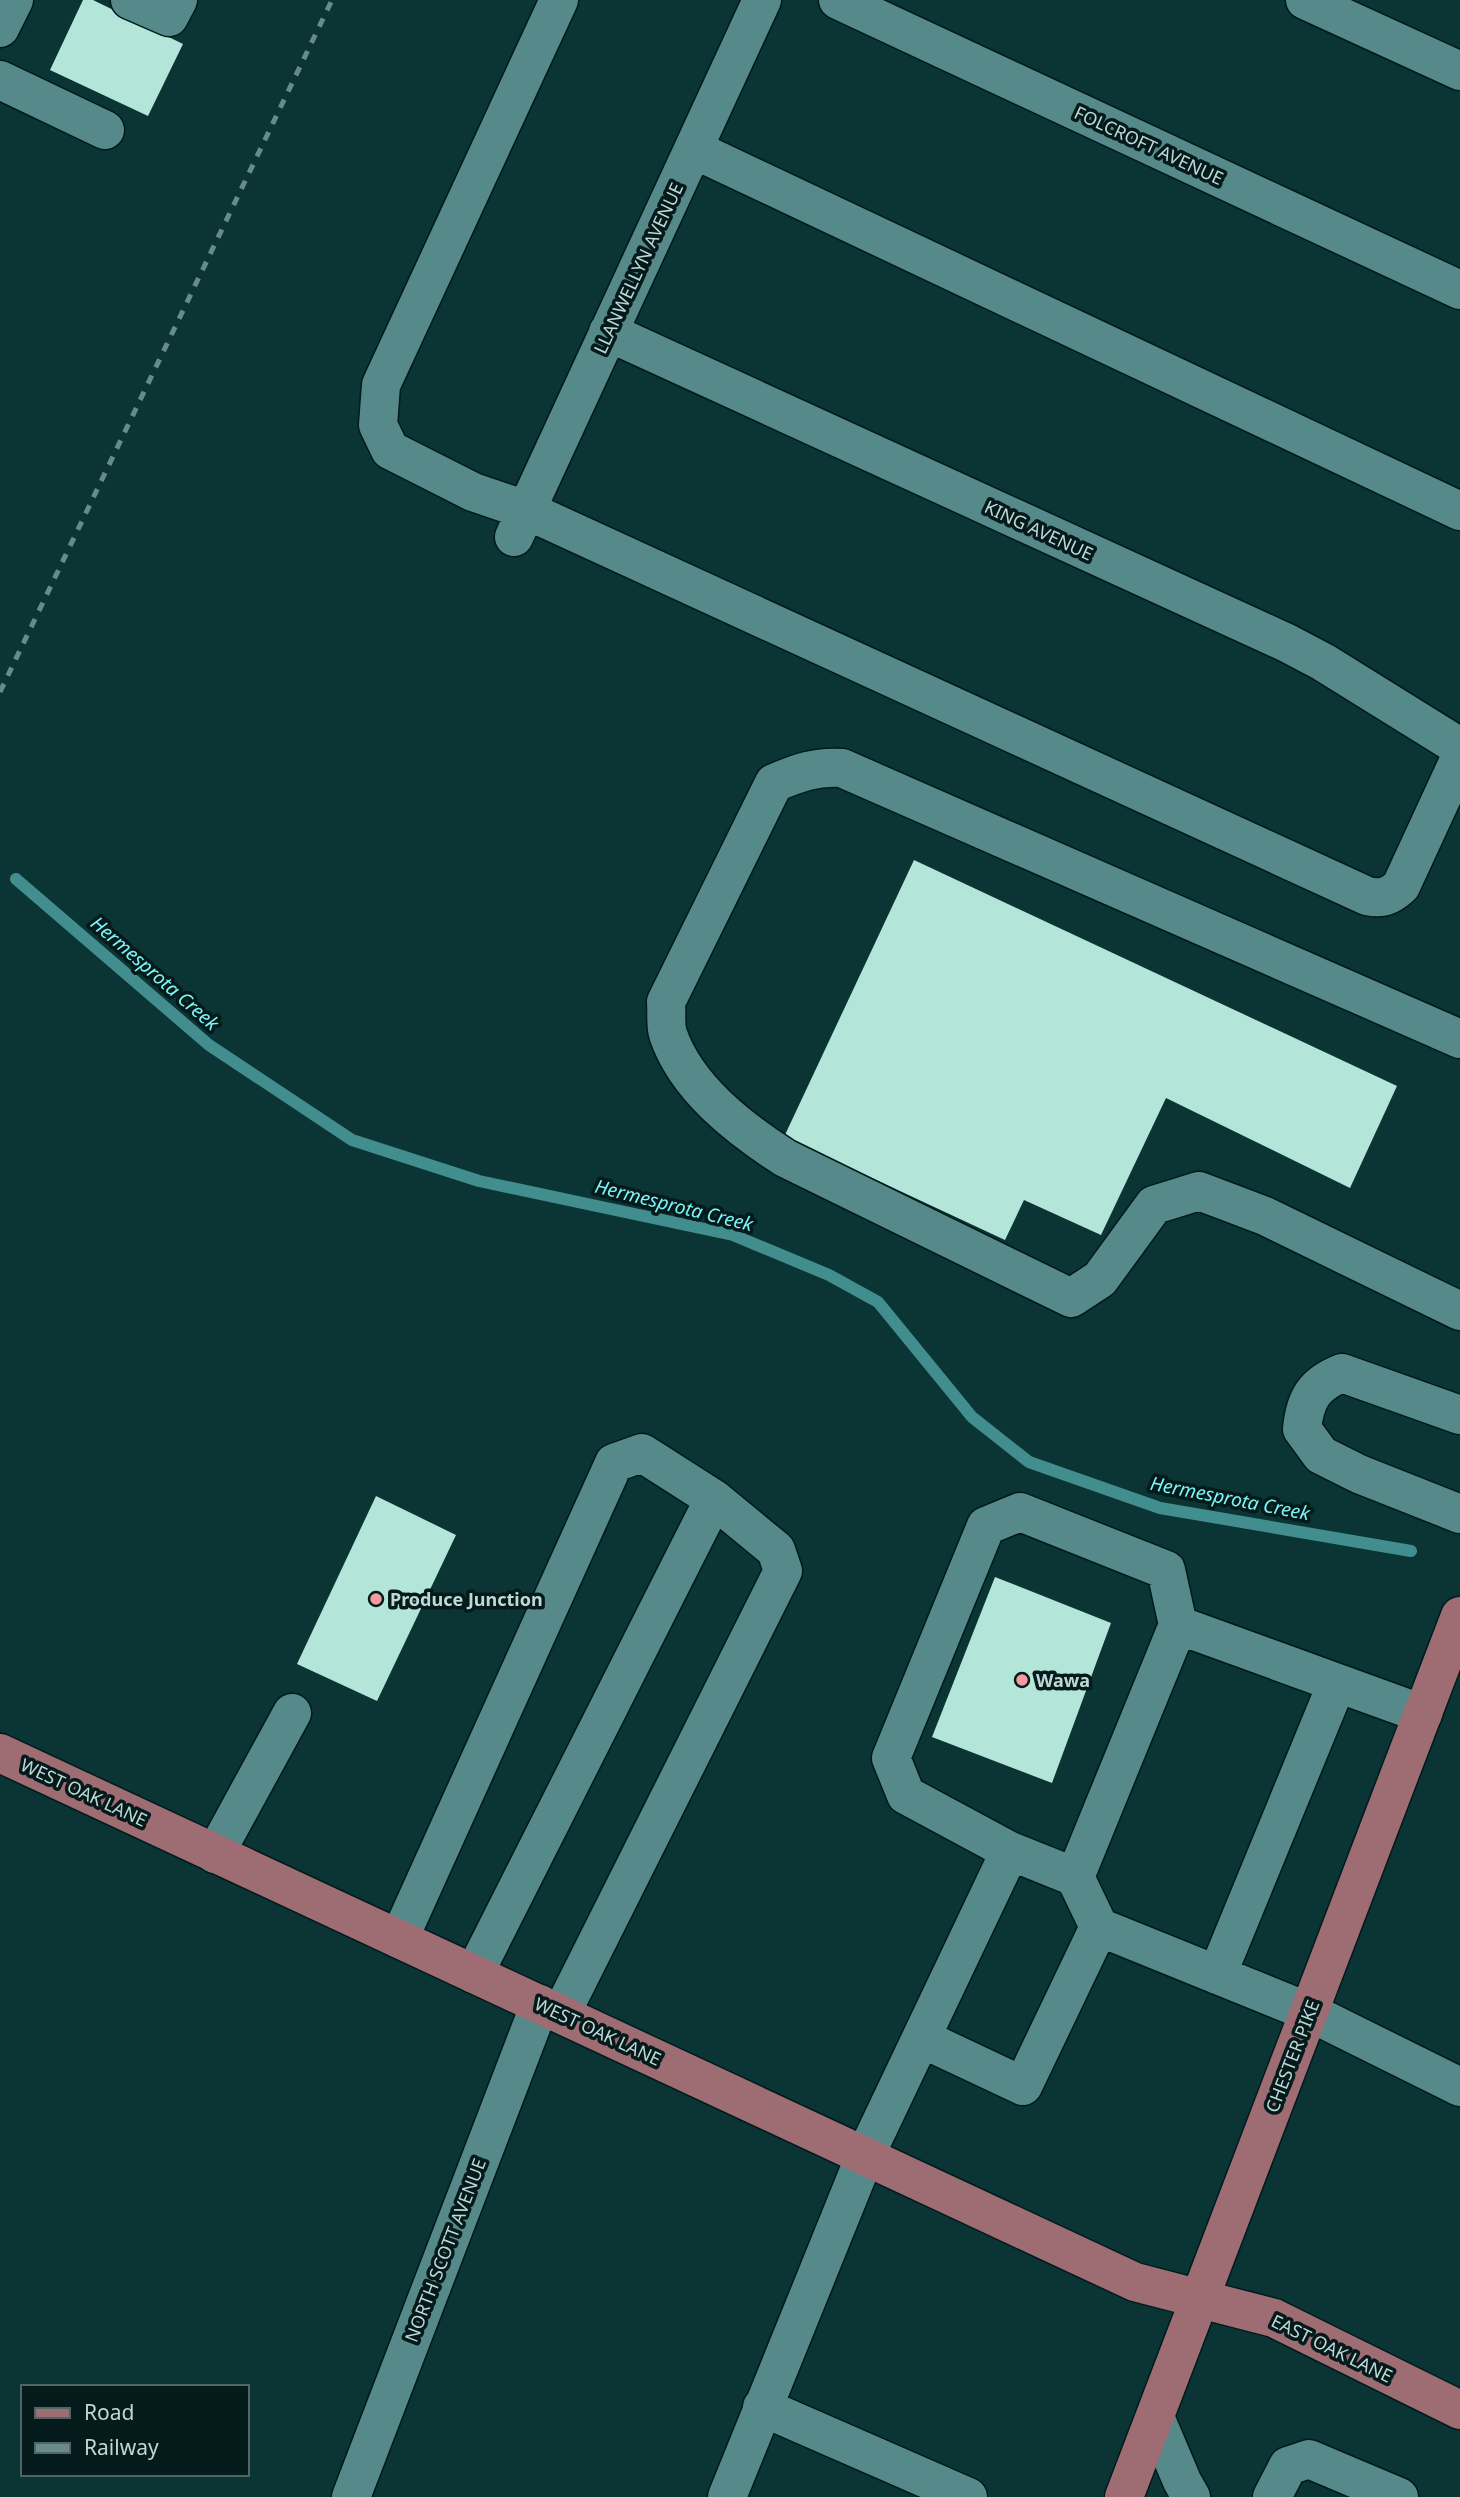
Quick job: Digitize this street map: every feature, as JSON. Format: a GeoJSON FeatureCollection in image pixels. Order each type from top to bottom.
{"type":"FeatureCollection","features":[{"type":"Feature","properties":{"kind":"main road","name":"CHESTER PIKE"},"geometry":{"type":"LineString","coordinates":[[1124,2497],[1460,1616]]}},
{"type":"Feature","properties":{"kind":"main road","name":"WEST OAK LANE"},"geometry":{"type":"LineString","coordinates":[[0,1753],[1135,2282],[1200,2299]]}},
{"type":"Feature","properties":{"kind":"main road","name":"EAST OAK LANE"},"geometry":{"type":"LineString","coordinates":[[1200,2299],[1274,2318],[1460,2410]]}},
{"type":"Feature","properties":{"kind":"street"},"geometry":{"type":"LineString","coordinates":[[0,29],[14,0]]}},
{"type":"Feature","properties":{"kind":"street"},"geometry":{"type":"LineString","coordinates":[[130,0],[169,17],[178,0]]}},
{"type":"Feature","properties":{"kind":"street"},"geometry":{"type":"LineString","coordinates":[[559,0],[381,385],[378,425],[390,450],[473,492],[520,524],[1367,896],[1380,899],[1391,895],[1401,886],[1460,758]]}},
{"type":"Feature","properties":{"kind":"street","name":"LLANWELLYN AVENUE"},"geometry":{"type":"LineString","coordinates":[[520,524],[762,0]]}},
{"type":"Feature","properties":{"kind":"street","name":"FOLCROFT AVENUE"},"geometry":{"type":"LineString","coordinates":[[838,0],[1460,290]]}},
{"type":"Feature","properties":{"kind":"street"},"geometry":{"type":"LineString","coordinates":[[1306,0],[1460,71]]}},
{"type":"Feature","properties":{"kind":"street"},"geometry":{"type":"LineString","coordinates":[[0,80],[105,130]]}},
{"type":"Feature","properties":{"kind":"street"},"geometry":{"type":"LineString","coordinates":[[693,149],[1460,511]]}},
{"type":"Feature","properties":{"kind":"street","name":"KING AVENUE"},"geometry":{"type":"LineString","coordinates":[[608,332],[1287,643],[1323,662],[1460,747]]}},
{"type":"Feature","properties":{"kind":"street"},"geometry":{"type":"LineString","coordinates":[[1460,1039],[842,768],[823,767],[774,783],[666,1002],[667,1032],[678,1058],[703,1090],[749,1135],[785,1158],[1071,1298],[1100,1279],[1154,1205],[1199,1191],[1265,1216],[1460,1311]]}},
{"type":"Feature","properties":{"kind":"street"},"geometry":{"type":"LineString","coordinates":[[1460,1415],[1342,1373],[1323,1380],[1304,1407],[1302,1429],[1321,1455],[1359,1474],[1460,1514]]}},
{"type":"Feature","properties":{"kind":"street","name":"NORTH SCOTT AVENUE"},"geometry":{"type":"LineString","coordinates":[[351,2497],[550,2009],[783,1571],[776,1550],[714,1499],[642,1453],[614,1463],[399,1938]]}},
{"type":"Feature","properties":{"kind":"street"},"geometry":{"type":"LineString","coordinates":[[474,1974],[714,1499]]}},
{"type":"Feature","properties":{"kind":"street"},"geometry":{"type":"LineString","coordinates":[[1075,1877],[1178,1625],[1166,1570],[1020,1512],[986,1526],[891,1758],[906,1796],[1010,1851],[1075,1877],[1099,1927],[1309,2012],[1460,2087]]}},
{"type":"Feature","properties":{"kind":"street"},"geometry":{"type":"LineString","coordinates":[[1178,1625],[1423,1714]]}},
{"type":"Feature","properties":{"kind":"street"},"geometry":{"type":"LineString","coordinates":[[1217,1975],[1337,1683]]}},
{"type":"Feature","properties":{"kind":"street"},"geometry":{"type":"LineString","coordinates":[[215,1854],[292,1713]]}},
{"type":"Feature","properties":{"kind":"street"},"geometry":{"type":"LineString","coordinates":[[727,2497],[865,2155],[1010,1851]]}},
{"type":"Feature","properties":{"kind":"street"},"geometry":{"type":"LineString","coordinates":[[921,2038],[1023,2086],[1099,1927]]}},
{"type":"Feature","properties":{"kind":"street"},"geometry":{"type":"LineString","coordinates":[[762,2407],[963,2496]]}},
{"type":"Feature","properties":{"kind":"street"},"geometry":{"type":"LineString","coordinates":[[1155,2417],[1191,2497]]}},
{"type":"Feature","properties":{"kind":"street"},"geometry":{"type":"LineString","coordinates":[[1272,2497],[1288,2466],[1309,2459],[1399,2497]]}},
{"type":"Feature","properties":{"kind":"building"},"geometry":{"type":"Polygon","coordinates":[[[83,0],[93,0],[183,44],[148,116],[50,70],[83,0]]]}},
{"type":"Feature","properties":{"kind":"building"},"geometry":{"type":"Polygon","coordinates":[[[914,860],[1397,1086],[1350,1188],[1166,1098],[1101,1235],[1024,1200],[1005,1240],[784,1137],[914,860]]]}},
{"type":"Feature","properties":{"kind":"building","name":"Produce Junction"},"geometry":{"type":"Polygon","coordinates":[[[376,1496],[456,1535],[377,1701],[297,1664],[376,1496]]]}},
{"type":"Feature","properties":{"kind":"building","name":"Wawa"},"geometry":{"type":"Polygon","coordinates":[[[995,1577],[1111,1623],[1052,1783],[932,1737],[995,1577]]]}},
{"type":"Feature","properties":{"kind":"waterway","name":"Hermesprota Creek"},"geometry":{"type":"LineString","coordinates":[[16,879],[209,1045],[352,1140],[479,1181],[733,1235],[829,1275],[878,1302],[972,1417],[1029,1462],[1160,1508],[1411,1551]]}},
{"type":"Feature","properties":{"kind":"railway"},"geometry":{"type":"LineString","coordinates":[[0,692],[332,0]]}},
{"type":"Feature","properties":{"kind":"place","name":"Produce Junction"},"geometry":{"type":"Point","coordinates":[376,1599]}},
{"type":"Feature","properties":{"kind":"place","name":"Wawa"},"geometry":{"type":"Point","coordinates":[1022,1680]}}]}
